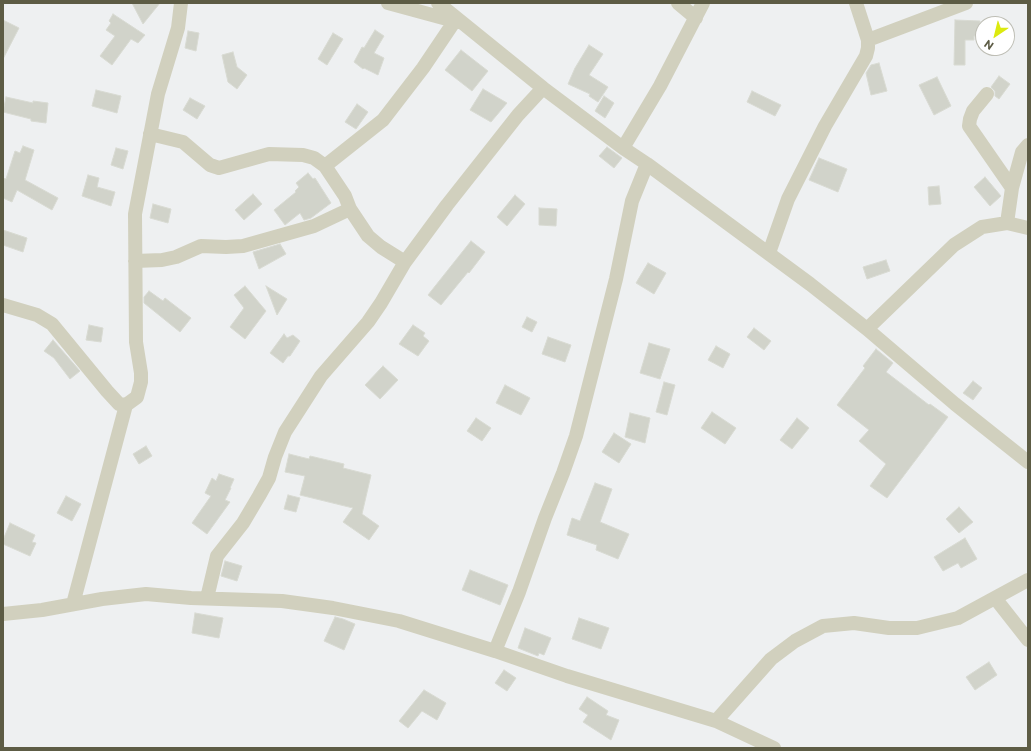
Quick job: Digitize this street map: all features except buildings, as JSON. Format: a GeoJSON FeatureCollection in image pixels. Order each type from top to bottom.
{"type":"FeatureCollection","features":[{"type":"Feature","properties":{"kind":"street"},"geometry":{"type":"LineString","coordinates":[[73,604],[126,405],[137,397],[141,382],[136,342],[135,214],[158,94],[178,28],[180,3]]}},
{"type":"Feature","properties":{"kind":"street"},"geometry":{"type":"LineString","coordinates":[[388,3],[457,22]]}},
{"type":"Feature","properties":{"kind":"street"},"geometry":{"type":"LineString","coordinates":[[438,3],[457,22],[543,88],[623,148],[769,253],[867,329],[955,404],[1028,462]]}},
{"type":"Feature","properties":{"kind":"street"},"geometry":{"type":"LineString","coordinates":[[678,3],[696,18]]}},
{"type":"Feature","properties":{"kind":"street"},"geometry":{"type":"LineString","coordinates":[[623,148],[660,86],[703,3]]}},
{"type":"Feature","properties":{"kind":"street"},"geometry":{"type":"LineString","coordinates":[[769,253],[788,199],[825,126],[866,56],[868,40],[856,3]]}},
{"type":"Feature","properties":{"kind":"street"},"geometry":{"type":"LineString","coordinates":[[868,40],[966,3]]}},
{"type":"Feature","properties":{"kind":"street"},"geometry":{"type":"LineString","coordinates":[[324,166],[383,120],[457,22]]}},
{"type":"Feature","properties":{"kind":"street"},"geometry":{"type":"LineString","coordinates":[[207,598],[217,556],[242,523],[269,478],[275,457],[285,432],[322,376],[368,322],[382,303],[405,262],[447,205],[508,127],[543,88]]}},
{"type":"Feature","properties":{"kind":"street"},"geometry":{"type":"LineString","coordinates":[[987,94],[972,111],[969,126],[1012,188]]}},
{"type":"Feature","properties":{"kind":"street"},"geometry":{"type":"LineString","coordinates":[[150,134],[183,142],[210,165],[219,168],[269,154],[303,155],[314,158],[324,166],[345,196],[350,209],[368,236],[381,247],[405,262]]}},
{"type":"Feature","properties":{"kind":"street"},"geometry":{"type":"LineString","coordinates":[[1006,223],[1012,188],[1022,152],[1028,145]]}},
{"type":"Feature","properties":{"kind":"street"},"geometry":{"type":"LineString","coordinates":[[495,651],[519,592],[576,436],[616,279],[630,208],[647,164]]}},
{"type":"Feature","properties":{"kind":"street"},"geometry":{"type":"LineString","coordinates":[[135,261],[162,260],[176,257],[201,246],[243,246],[314,226],[350,209]]}},
{"type":"Feature","properties":{"kind":"street"},"geometry":{"type":"LineString","coordinates":[[867,329],[954,245],[982,227],[1006,223],[1028,228]]}},
{"type":"Feature","properties":{"kind":"street"},"geometry":{"type":"LineString","coordinates":[[3,305],[37,315],[52,324],[107,391],[119,404],[126,405]]}},
{"type":"Feature","properties":{"kind":"street"},"geometry":{"type":"LineString","coordinates":[[716,721],[771,659],[795,641],[823,626],[854,623],[889,628],[917,628],[958,618],[1028,580]]}},
{"type":"Feature","properties":{"kind":"street"},"geometry":{"type":"LineString","coordinates":[[3,614],[42,610],[102,599],[146,594],[282,601],[333,608],[398,621],[495,651],[567,676],[716,721],[774,748]]}},
{"type":"Feature","properties":{"kind":"street"},"geometry":{"type":"LineString","coordinates":[[995,598],[1028,640]]}}]}
